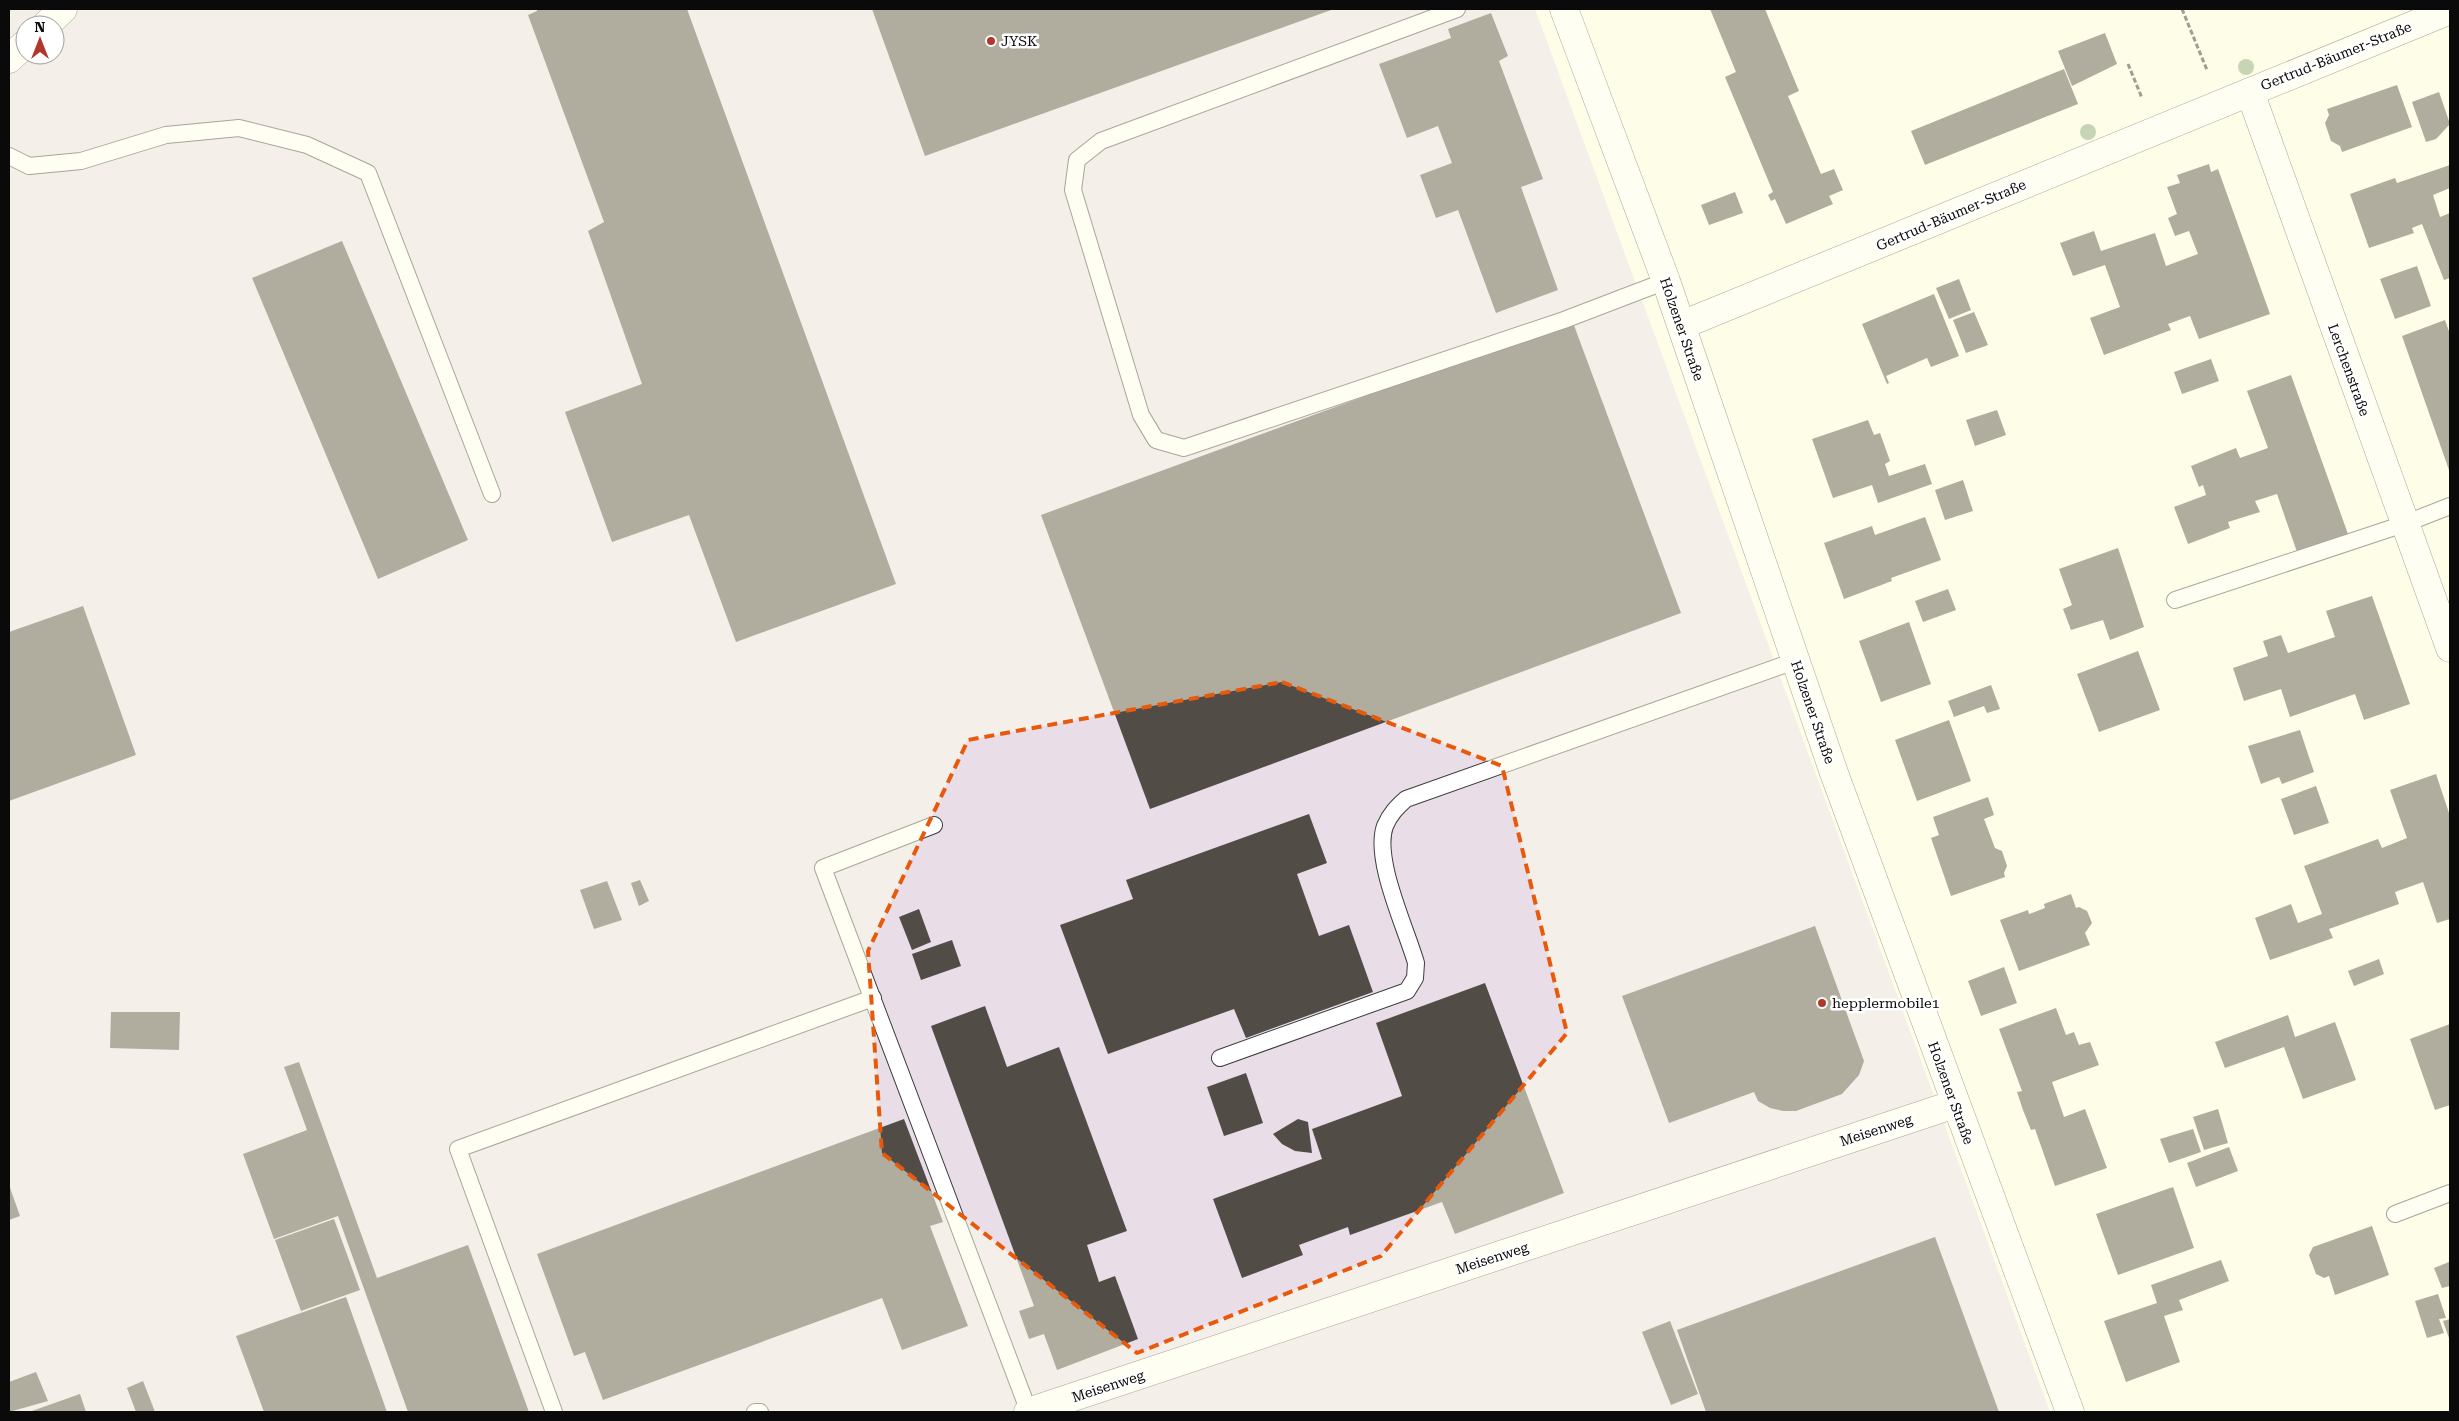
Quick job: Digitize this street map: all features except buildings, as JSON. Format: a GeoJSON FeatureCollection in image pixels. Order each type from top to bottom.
{"type":"FeatureCollection","features":[{"type":"Feature","properties":{"kind":"street","name":"Holzener Straße"},"geometry":{"type":"LineString","coordinates":[[1564,9],[1682,326],[1834,774],[2070,1412]]}},
{"type":"Feature","properties":{"kind":"street","name":"Gertrud-Bäumer-Straße"},"geometry":{"type":"LineString","coordinates":[[1682,326],[2450,10]]}},
{"type":"Feature","properties":{"kind":"street","name":"Lerchenstraße"},"geometry":{"type":"LineString","coordinates":[[2250,92],[2450,648]]}},
{"type":"Feature","properties":{"kind":"street","name":"Meisenweg"},"geometry":{"type":"LineString","coordinates":[[1029,1412],[1955,1104]]}},
{"type":"Feature","properties":{"kind":"lane"},"geometry":{"type":"LineString","coordinates":[[1457,9],[1101,141],[1077,160],[1073,190],[1141,415],[1156,440],[1184,448],[1564,320],[1666,281]]}},
{"type":"Feature","properties":{"kind":"lane"},"geometry":{"type":"LineString","coordinates":[[9,156],[29,166],[80,162],[166,135],[239,128],[307,145],[368,173],[492,494]]}},
{"type":"Feature","properties":{"kind":"lane"},"geometry":{"type":"LineString","coordinates":[[2174,600],[2404,524],[2450,506]]}},
{"type":"Feature","properties":{"kind":"lane"},"geometry":{"type":"LineString","coordinates":[[1220,1058],[1407,991],[1415,978],[1416,963],[1386,871],[1382,847],[1385,827],[1393,811],[1406,799],[1795,661]]}},
{"type":"Feature","properties":{"kind":"lane"},"geometry":{"type":"LineString","coordinates":[[934,824],[824,868],[1029,1412]]}},
{"type":"Feature","properties":{"kind":"lane"},"geometry":{"type":"LineString","coordinates":[[554,1412],[458,1149],[873,998]]}},
{"type":"Feature","properties":{"kind":"lane"},"geometry":{"type":"LineString","coordinates":[[2395,1214],[2450,1193]]}},
{"type":"Feature","properties":{"kind":"lane"},"geometry":{"type":"LineString","coordinates":[[755,1412],[760,1412]]}},
{"type":"Feature","properties":{"kind":"path"},"geometry":{"type":"LineString","coordinates":[[2182,9],[2221,103]]}},
{"type":"Feature","properties":{"kind":"highlighted area"},"geometry":{"type":"Polygon","coordinates":[[[1282,682],[1502,766],[1567,1033],[1381,1256],[1137,1353],[882,1153],[868,951],[968,740],[1282,682]]]}},
{"type":"Feature","properties":{"kind":"shaded area"},"geometry":{"type":"Polygon","coordinates":[[[9,9],[1535,9],[2050,1412],[9,1412],[9,9]]]}},
{"type":"Feature","properties":{"kind":"place","name":"JYSK"},"geometry":{"type":"Point","coordinates":[991,41]}},
{"type":"Feature","properties":{"kind":"place","name":"hepplermobile1"},"geometry":{"type":"Point","coordinates":[1822,1003]}}]}
